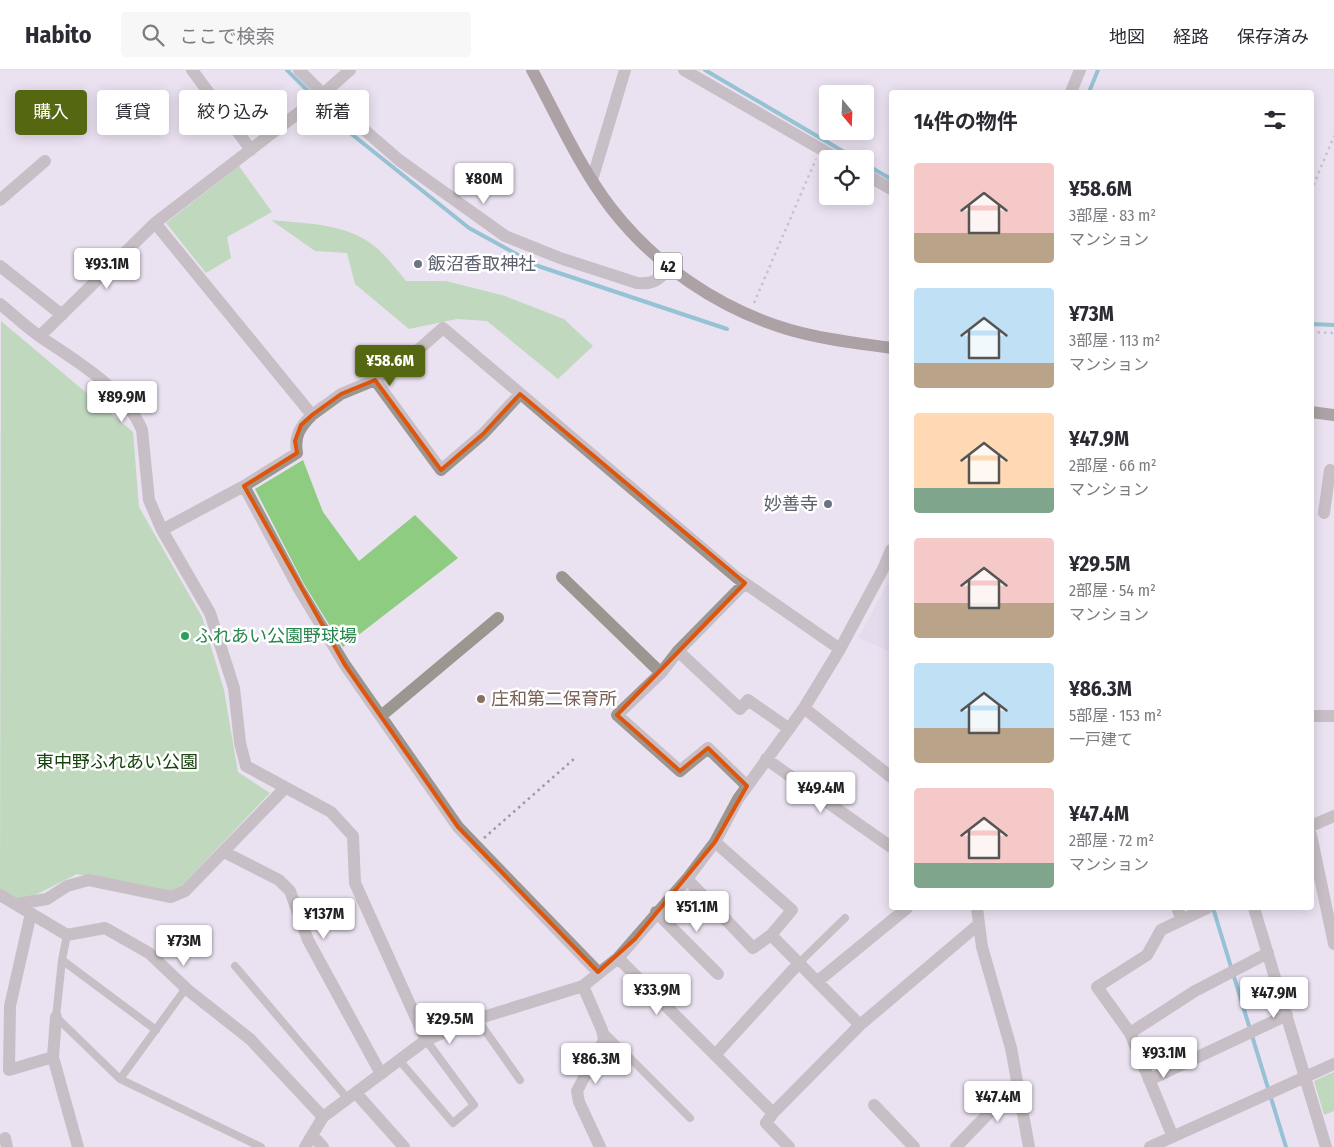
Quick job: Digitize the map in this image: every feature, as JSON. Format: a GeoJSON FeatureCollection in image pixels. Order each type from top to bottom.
{"type":"FeatureCollection","features":[{"type":"Feature","properties":{"kind":"main road","name":"42"},"geometry":{"type":"LineString","coordinates":[[532,70],[592,180],[632,232],[670,268],[719,300],[751,316],[787,329],[889,348]]}},
{"type":"Feature","properties":{"kind":"main road"},"geometry":{"type":"LineString","coordinates":[[1314,412],[1334,414]]}},
{"type":"Feature","properties":{"kind":"street"},"geometry":{"type":"LineString","coordinates":[[192,70],[251,150]]}},
{"type":"Feature","properties":{"kind":"street"},"geometry":{"type":"LineString","coordinates":[[299,70],[319,90]]}},
{"type":"Feature","properties":{"kind":"street"},"geometry":{"type":"LineString","coordinates":[[328,90],[350,70]]}},
{"type":"Feature","properties":{"kind":"street"},"geometry":{"type":"LineString","coordinates":[[592,180],[625,70]]}},
{"type":"Feature","properties":{"kind":"street"},"geometry":{"type":"LineString","coordinates":[[684,70],[821,149]]}},
{"type":"Feature","properties":{"kind":"street"},"geometry":{"type":"LineString","coordinates":[[1072,90],[1080,70]]}},
{"type":"Feature","properties":{"kind":"street"},"geometry":{"type":"LineString","coordinates":[[40,336],[155,224],[297,114]]}},
{"type":"Feature","properties":{"kind":"street"},"geometry":{"type":"LineString","coordinates":[[369,134],[399,160],[505,236],[560,258],[637,283],[649,284],[661,278],[670,268]]}},
{"type":"Feature","properties":{"kind":"street"},"geometry":{"type":"LineString","coordinates":[[0,200],[44,161]]}},
{"type":"Feature","properties":{"kind":"street"},"geometry":{"type":"LineString","coordinates":[[874,179],[889,188]]}},
{"type":"Feature","properties":{"kind":"street"},"geometry":{"type":"LineString","coordinates":[[155,224],[312,415]]}},
{"type":"Feature","properties":{"kind":"street"},"geometry":{"type":"LineString","coordinates":[[0,266],[62,315]]}},
{"type":"Feature","properties":{"kind":"street"},"geometry":{"type":"LineString","coordinates":[[0,304],[40,336],[103,380],[138,420],[142,430],[149,500],[162,530],[210,613],[234,688],[240,743],[246,766],[331,812],[353,836],[355,882],[426,1040]]}},
{"type":"Feature","properties":{"kind":"street"},"geometry":{"type":"LineString","coordinates":[[162,530],[244,486],[297,453],[295,440],[301,425],[312,415],[341,394],[375,380],[409,358],[443,328],[745,583],[840,649]]}},
{"type":"Feature","properties":{"kind":"street"},"geometry":{"type":"LineString","coordinates":[[375,380],[442,470],[483,434],[520,394]]}},
{"type":"Feature","properties":{"kind":"street"},"geometry":{"type":"LineString","coordinates":[[1324,513],[1330,498],[1330,470]]}},
{"type":"Feature","properties":{"kind":"street"},"geometry":{"type":"LineString","coordinates":[[244,486],[299,589],[345,665],[458,827],[598,972]]}},
{"type":"Feature","properties":{"kind":"street"},"geometry":{"type":"LineString","coordinates":[[305,1147],[324,1116],[426,1040],[477,1020],[583,986],[598,972],[618,958],[656,912],[687,879],[715,842],[747,786],[804,708],[840,649],[884,569],[889,555]]}},
{"type":"Feature","properties":{"kind":"street"},"geometry":{"type":"LineString","coordinates":[[562,576],[661,673]]}},
{"type":"Feature","properties":{"kind":"street"},"geometry":{"type":"LineString","coordinates":[[745,583],[678,652],[661,673],[617,715],[680,771],[708,748],[747,786]]}},
{"type":"Feature","properties":{"kind":"street"},"geometry":{"type":"LineString","coordinates":[[381,716],[498,618]]}},
{"type":"Feature","properties":{"kind":"street"},"geometry":{"type":"LineString","coordinates":[[678,652],[740,709],[748,700],[788,728]]}},
{"type":"Feature","properties":{"kind":"street"},"geometry":{"type":"LineString","coordinates":[[804,708],[889,775]]}},
{"type":"Feature","properties":{"kind":"street"},"geometry":{"type":"LineString","coordinates":[[1314,716],[1334,716]]}},
{"type":"Feature","properties":{"kind":"street"},"geometry":{"type":"LineString","coordinates":[[766,759],[889,845]]}},
{"type":"Feature","properties":{"kind":"street"},"geometry":{"type":"LineString","coordinates":[[17,904],[46,899],[67,886],[89,880],[171,897],[185,891],[285,788]]}},
{"type":"Feature","properties":{"kind":"street"},"geometry":{"type":"LineString","coordinates":[[1314,825],[1334,816]]}},
{"type":"Feature","properties":{"kind":"street"},"geometry":{"type":"LineString","coordinates":[[687,879],[753,948],[771,935],[792,910],[715,842]]}},
{"type":"Feature","properties":{"kind":"street"},"geometry":{"type":"LineString","coordinates":[[1314,849],[1334,944]]}},
{"type":"Feature","properties":{"kind":"street"},"geometry":{"type":"LineString","coordinates":[[224,852],[279,880],[290,891],[308,940],[381,1074]]}},
{"type":"Feature","properties":{"kind":"street"},"geometry":{"type":"LineString","coordinates":[[0,895],[67,935],[105,928],[150,953],[186,988],[250,1039],[324,1116]]}},
{"type":"Feature","properties":{"kind":"street"},"geometry":{"type":"LineString","coordinates":[[818,981],[905,910]]}},
{"type":"Feature","properties":{"kind":"street"},"geometry":{"type":"LineString","coordinates":[[977,910],[982,947],[1011,1048],[1029,1147]]}},
{"type":"Feature","properties":{"kind":"street"},"geometry":{"type":"LineString","coordinates":[[1178,910],[1182,920]]}},
{"type":"Feature","properties":{"kind":"street"},"geometry":{"type":"LineString","coordinates":[[1173,1137],[1130,1033],[1097,987],[1147,955],[1161,930],[1203,910]]}},
{"type":"Feature","properties":{"kind":"street"},"geometry":{"type":"LineString","coordinates":[[1255,910],[1306,1078],[1324,1146]]}},
{"type":"Feature","properties":{"kind":"street"},"geometry":{"type":"LineString","coordinates":[[656,912],[718,974]]}},
{"type":"Feature","properties":{"kind":"street"},"geometry":{"type":"LineString","coordinates":[[31,913],[10,1006],[9,1070],[53,1057]]}},
{"type":"Feature","properties":{"kind":"street"},"geometry":{"type":"LineString","coordinates":[[789,1147],[766,1123],[772,1113],[860,1025],[979,924]]}},
{"type":"Feature","properties":{"kind":"street"},"geometry":{"type":"LineString","coordinates":[[771,935],[800,962],[860,1025]]}},
{"type":"Feature","properties":{"kind":"street"},"geometry":{"type":"LineString","coordinates":[[1130,1033],[1195,991],[1268,953]]}},
{"type":"Feature","properties":{"kind":"street"},"geometry":{"type":"LineString","coordinates":[[618,958],[772,1113]]}},
{"type":"Feature","properties":{"kind":"street"},"geometry":{"type":"LineString","coordinates":[[715,1056],[800,962]]}},
{"type":"Feature","properties":{"kind":"street"},"geometry":{"type":"LineString","coordinates":[[583,986],[602,1030],[604,1040],[577,1090],[579,1102],[600,1147]]}},
{"type":"Feature","properties":{"kind":"street"},"geometry":{"type":"LineString","coordinates":[[1150,1080],[1287,1015]]}},
{"type":"Feature","properties":{"kind":"street"},"geometry":{"type":"LineString","coordinates":[[56,1017],[53,1057],[78,1147]]}},
{"type":"Feature","properties":{"kind":"street"},"geometry":{"type":"LineString","coordinates":[[1150,1147],[1334,1064]]}},
{"type":"Feature","properties":{"kind":"street"},"geometry":{"type":"LineString","coordinates":[[959,1146],[1017,1084]]}},
{"type":"Feature","properties":{"kind":"street"},"geometry":{"type":"LineString","coordinates":[[352,1096],[404,1147]]}},
{"type":"Feature","properties":{"kind":"street"},"geometry":{"type":"LineString","coordinates":[[874,1105],[914,1147]]}},
{"type":"Feature","properties":{"kind":"street"},"geometry":{"type":"LineString","coordinates":[[313,1136],[323,1147]]}},
{"type":"Feature","properties":{"kind":"lane"},"geometry":{"type":"LineString","coordinates":[[800,962],[845,918]]}},
{"type":"Feature","properties":{"kind":"lane"},"geometry":{"type":"LineString","coordinates":[[67,935],[62,960],[56,1017],[120,1080],[261,1147]]}},
{"type":"Feature","properties":{"kind":"lane"},"geometry":{"type":"LineString","coordinates":[[62,960],[156,1030]]}},
{"type":"Feature","properties":{"kind":"lane"},"geometry":{"type":"LineString","coordinates":[[235,966],[352,1096]]}},
{"type":"Feature","properties":{"kind":"lane"},"geometry":{"type":"LineString","coordinates":[[120,1080],[186,988]]}},
{"type":"Feature","properties":{"kind":"lane"},"geometry":{"type":"LineString","coordinates":[[477,1020],[520,1080]]}},
{"type":"Feature","properties":{"kind":"lane"},"geometry":{"type":"LineString","coordinates":[[602,1030],[690,1118]]}},
{"type":"Feature","properties":{"kind":"lane"},"geometry":{"type":"LineString","coordinates":[[399,1060],[453,1123],[474,1105],[426,1040]]}},
{"type":"Feature","properties":{"kind":"path"},"geometry":{"type":"LineString","coordinates":[[1314,184],[1334,136]]}},
{"type":"Feature","properties":{"kind":"path"},"geometry":{"type":"LineString","coordinates":[[751,316],[753,304],[821,149]]}},
{"type":"Feature","properties":{"kind":"path"},"geometry":{"type":"LineString","coordinates":[[1314,332],[1334,333]]}},
{"type":"Feature","properties":{"kind":"path"},"geometry":{"type":"LineString","coordinates":[[475,845],[574,758]]}},
{"type":"Feature","properties":{"kind":"highlighted area"},"geometry":{"type":"Polygon","coordinates":[[[375,380],[441,470],[483,434],[520,394],[745,583],[617,715],[680,771],[708,748],[747,786],[715,842],[635,939],[598,972],[458,827],[345,665],[244,486],[297,453],[295,441],[301,425],[312,415],[341,394],[375,380]]]}},
{"type":"Feature","properties":{"kind":"shaded area"},"geometry":{"type":"Polygon","coordinates":[[[889,581],[889,651],[858,638],[889,581]]]}},
{"type":"Feature","properties":{"kind":"green space"},"geometry":{"type":"Polygon","coordinates":[[[239,166],[272,212],[227,237],[231,258],[206,273],[166,223],[239,166]]]}},
{"type":"Feature","properties":{"kind":"green space"},"geometry":{"type":"Polygon","coordinates":[[[271,220],[328,226],[354,234],[367,240],[378,249],[406,281],[446,281],[505,296],[564,319],[593,346],[558,379],[487,321],[457,319],[409,329],[355,284],[347,253],[315,251],[271,220]]]}},
{"type":"Feature","properties":{"kind":"green space","name":"東中野ふれあい公園"},"geometry":{"type":"Polygon","coordinates":[[[1,321],[133,432],[139,507],[202,617],[224,690],[238,772],[270,793],[171,897],[77,874],[17,904],[0,894],[1,321]]]}},
{"type":"Feature","properties":{"kind":"green space"},"geometry":{"type":"Polygon","coordinates":[[[303,460],[323,512],[359,561],[415,515],[458,558],[343,647],[304,584],[255,489],[303,460]]]}},
{"type":"Feature","properties":{"kind":"green space"},"geometry":{"type":"Polygon","coordinates":[[[1334,1072],[1334,1111],[1324,1115],[1314,1081],[1334,1072]]]}},
{"type":"Feature","properties":{"kind":"waterway"},"geometry":{"type":"LineString","coordinates":[[287,70],[349,132],[469,228],[538,266],[727,329]]}},
{"type":"Feature","properties":{"kind":"waterway"},"geometry":{"type":"LineString","coordinates":[[705,70],[841,150]]}},
{"type":"Feature","properties":{"kind":"waterway"},"geometry":{"type":"LineString","coordinates":[[1090,90],[1098,70]]}},
{"type":"Feature","properties":{"kind":"waterway"},"geometry":{"type":"LineString","coordinates":[[874,169],[889,178]]}},
{"type":"Feature","properties":{"kind":"waterway"},"geometry":{"type":"LineString","coordinates":[[1314,324],[1334,325]]}},
{"type":"Feature","properties":{"kind":"waterway"},"geometry":{"type":"LineString","coordinates":[[1214,910],[1286,1147]]}},
{"type":"Feature","properties":{"kind":"place","name":"飯沼香取神社"},"geometry":{"type":"Point","coordinates":[418,264]}},
{"type":"Feature","properties":{"kind":"place","name":"妙善寺"},"geometry":{"type":"Point","coordinates":[828,504]}},
{"type":"Feature","properties":{"kind":"place","name":"ふれあい公園野球場"},"geometry":{"type":"Point","coordinates":[185,636]}},
{"type":"Feature","properties":{"kind":"place","name":"庄和第二保育所"},"geometry":{"type":"Point","coordinates":[481,699]}}]}
